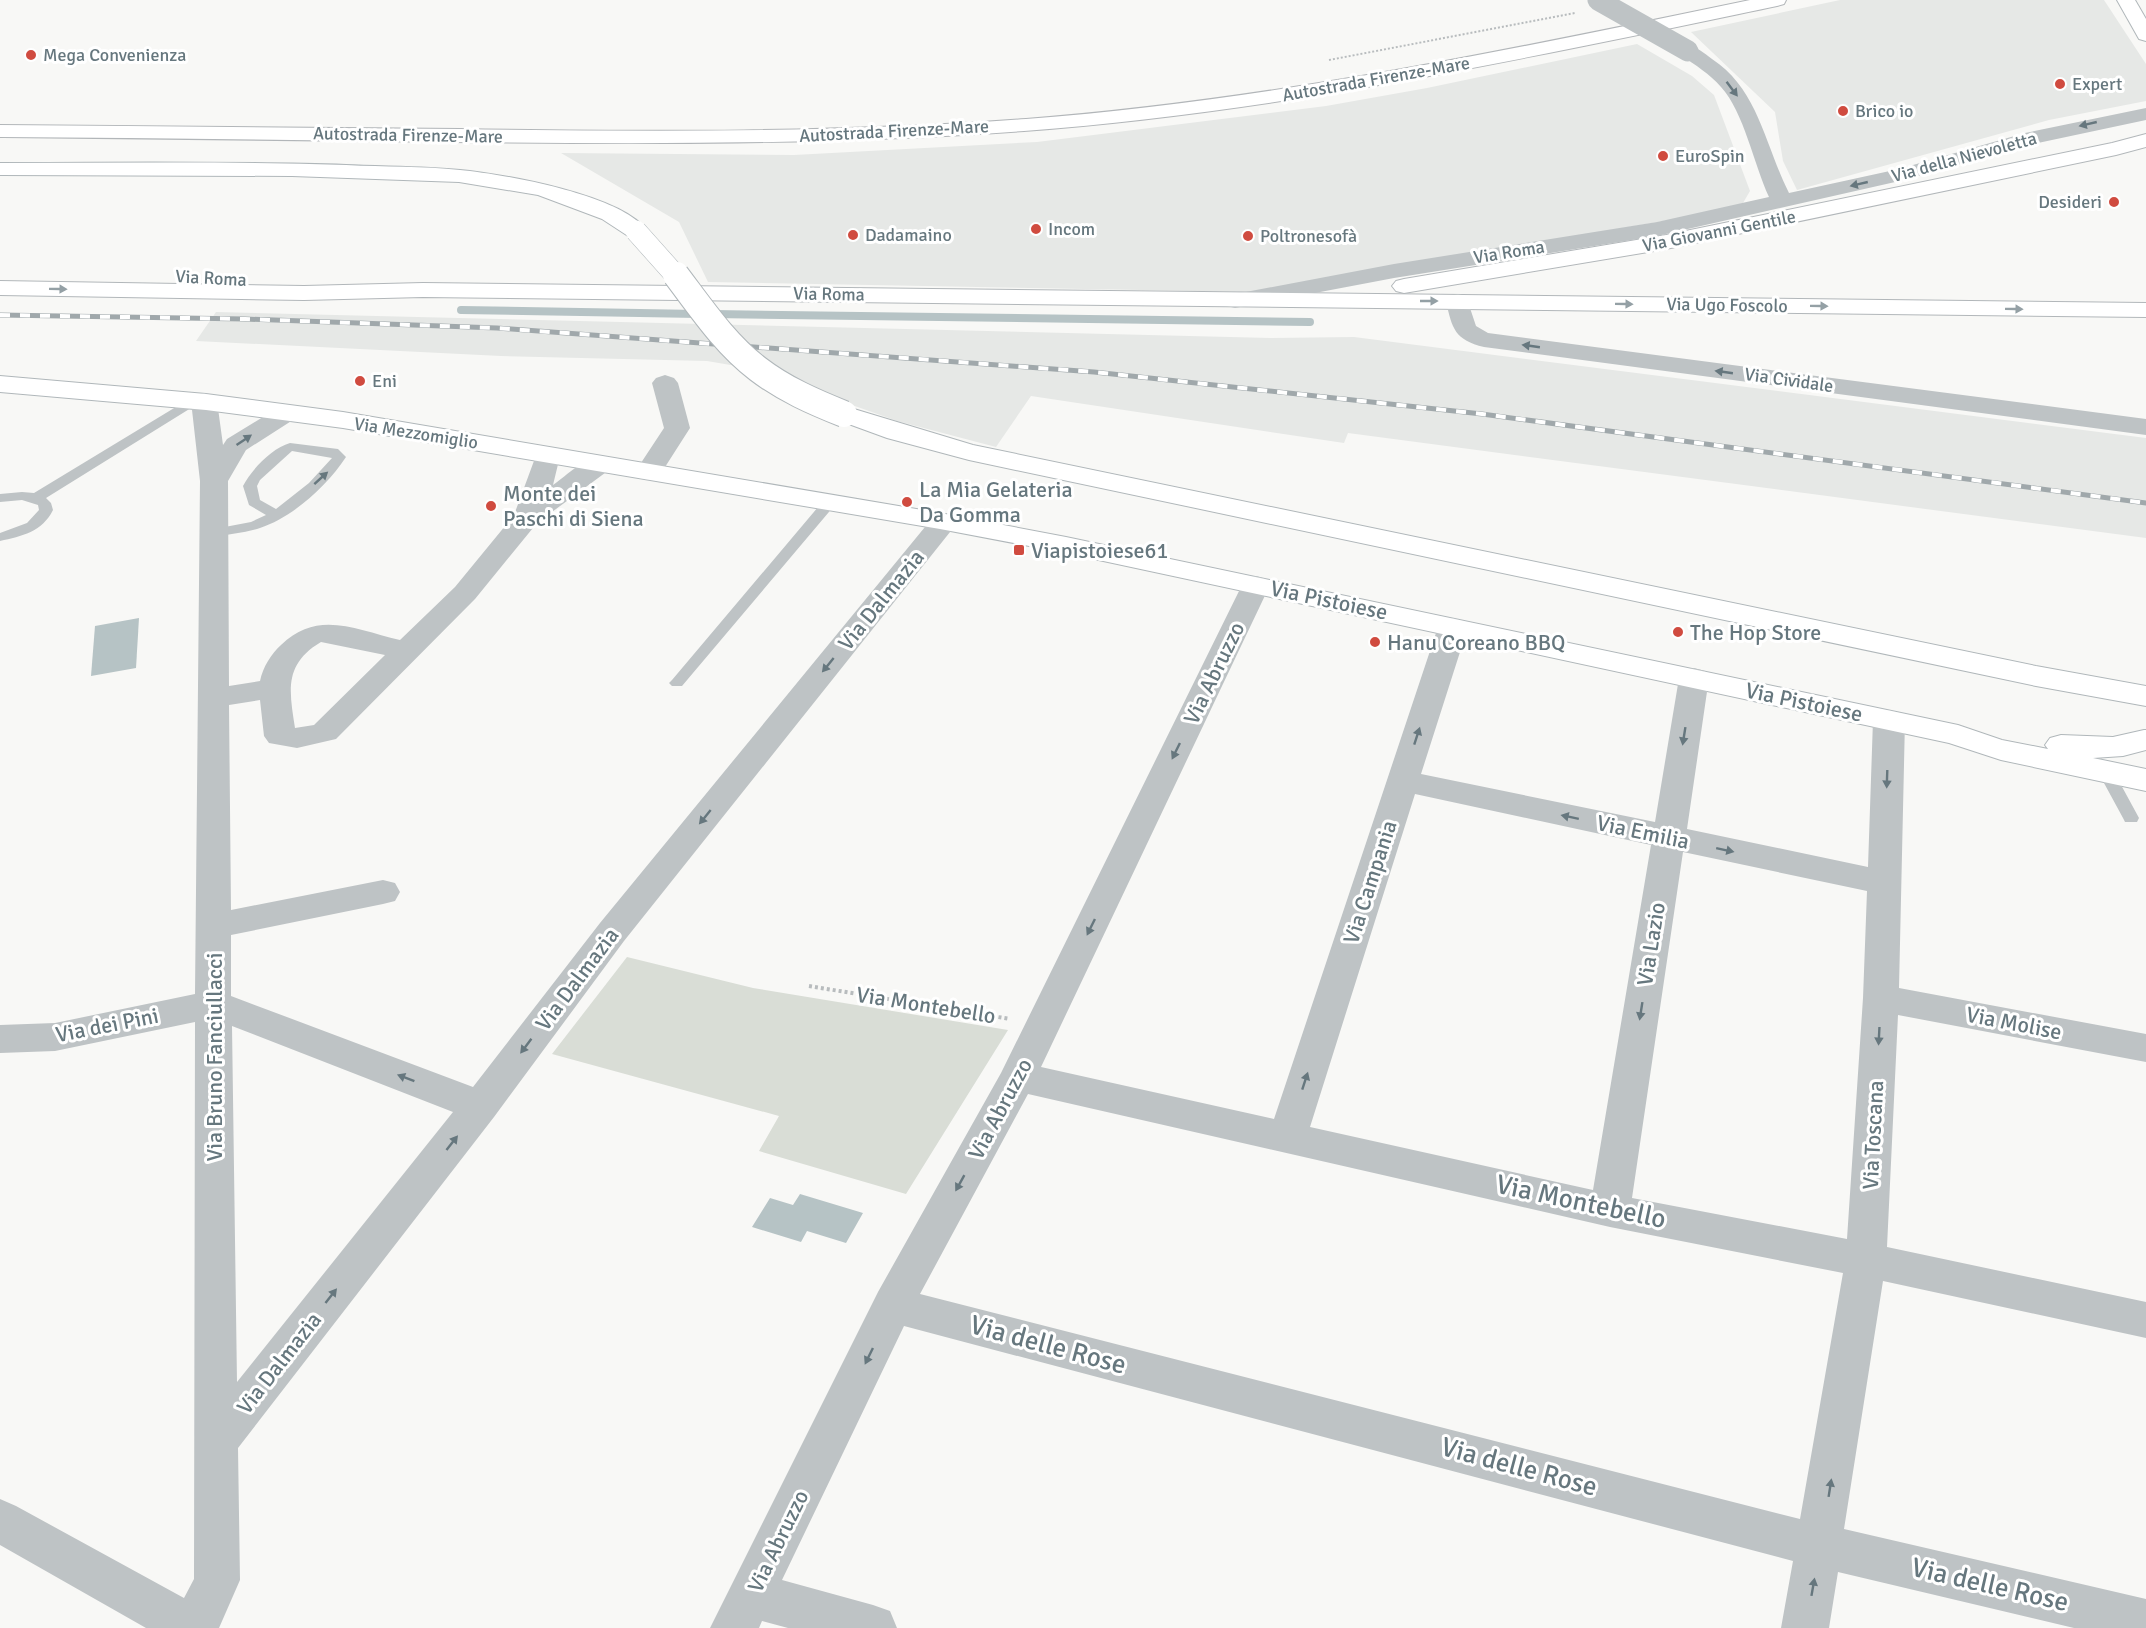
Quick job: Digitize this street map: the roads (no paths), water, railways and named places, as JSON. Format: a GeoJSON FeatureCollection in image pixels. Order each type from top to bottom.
{"type":"FeatureCollection","features":[{"type":"Feature","properties":{"kind":"main road","name":"Autostrada Firenze-Mare"},"geometry":{"type":"LineString","coordinates":[[0,118],[829,124],[966,117],[1094,106],[1377,69],[1713,0]]}},
{"type":"Feature","properties":{"kind":"main road","name":"Autostrada Firenze-Mare"},"geometry":{"type":"LineString","coordinates":[[0,131],[646,137],[832,135],[965,129],[1105,118],[1260,99],[1388,79],[1776,0]]}},
{"type":"Feature","properties":{"kind":"main road"},"geometry":{"type":"LineString","coordinates":[[2126,0],[2146,35]]}},
{"type":"Feature","properties":{"kind":"main road","name":"Via Giovanni Gentile"},"geometry":{"type":"LineString","coordinates":[[1307,302],[1666,242],[2140,144]]}},
{"type":"Feature","properties":{"kind":"main road"},"geometry":{"type":"LineString","coordinates":[[0,160],[190,164],[459,176],[542,189],[610,214],[636,231],[659,253],[735,348],[766,375],[804,398],[896,432],[981,454],[2036,676],[2146,696]]}},
{"type":"Feature","properties":{"kind":"main road"},"geometry":{"type":"LineString","coordinates":[[0,169],[292,170]]}},
{"type":"Feature","properties":{"kind":"main road"},"geometry":{"type":"LineString","coordinates":[[0,174],[30,169]]}},
{"type":"Feature","properties":{"kind":"main road"},"geometry":{"type":"LineString","coordinates":[[1494,271],[1504,289],[1520,302]]}},
{"type":"Feature","properties":{"kind":"main road","name":"Via Roma"},"geometry":{"type":"LineString","coordinates":[[2,274],[304,292],[423,290],[1078,296],[1307,302]]}},
{"type":"Feature","properties":{"kind":"main road","name":"Via Ugo Foscolo"},"geometry":{"type":"LineString","coordinates":[[1307,302],[1458,301],[2146,310]]}},
{"type":"Feature","properties":{"kind":"main road","name":"Via Mezzomiglio"},"geometry":{"type":"LineString","coordinates":[[0,384],[118,391],[287,413],[480,442],[547,456],[944,522]]}},
{"type":"Feature","properties":{"kind":"main road","name":"Via Pistoiese"},"geometry":{"type":"LineString","coordinates":[[944,522],[1256,585],[1959,735],[1973,742],[2001,750],[2134,743],[2146,780]]}},
{"type":"Feature","properties":{"kind":"main road"},"geometry":{"type":"LineString","coordinates":[[2036,676],[2104,699],[2120,707],[2134,743]]}},
{"type":"Feature","properties":{"kind":"street"},"geometry":{"type":"LineString","coordinates":[[1592,6],[1688,51],[1721,75],[1744,105],[1768,175],[1782,202]]}},
{"type":"Feature","properties":{"kind":"street","name":"Via della Nievoletta"},"geometry":{"type":"LineString","coordinates":[[1782,202],[1904,174],[2037,136],[2146,114]]}},
{"type":"Feature","properties":{"kind":"street","name":"Via Roma"},"geometry":{"type":"LineString","coordinates":[[1235,301],[1394,271],[1657,229],[1782,202]]}},
{"type":"Feature","properties":{"kind":"street","name":"Via Cividale"},"geometry":{"type":"LineString","coordinates":[[1458,301],[1466,331],[1484,340],[2146,427]]}},
{"type":"Feature","properties":{"kind":"street"},"geometry":{"type":"LineString","coordinates":[[648,471],[677,428],[665,383]]}},
{"type":"Feature","properties":{"kind":"street","name":"Via Bruno Fanciullacci"},"geometry":{"type":"LineString","coordinates":[[194,1628],[217,1580],[213,1004],[214,481],[199,401]]}},
{"type":"Feature","properties":{"kind":"street"},"geometry":{"type":"LineString","coordinates":[[214,481],[236,445],[287,413]]}},
{"type":"Feature","properties":{"kind":"street"},"geometry":{"type":"LineString","coordinates":[[527,517],[547,456]]}},
{"type":"Feature","properties":{"kind":"street"},"geometry":{"type":"LineString","coordinates":[[407,651],[319,632],[309,635],[282,661],[278,670],[275,688],[280,736],[290,739],[309,738],[324,732],[407,651],[465,593],[527,517],[600,464]]}},
{"type":"Feature","properties":{"kind":"street","name":"Via Dalmazia"},"geometry":{"type":"LineString","coordinates":[[217,1441],[480,1106],[612,932],[944,522]]}},
{"type":"Feature","properties":{"kind":"street","name":"Via Abruzzo"},"geometry":{"type":"LineString","coordinates":[[743,1612],[893,1305],[1018,1077],[1256,585]]}},
{"type":"Feature","properties":{"kind":"street","name":"Via Campania"},"geometry":{"type":"LineString","coordinates":[[1287,1137],[1453,627]]}},
{"type":"Feature","properties":{"kind":"street","name":"Via Lazio"},"geometry":{"type":"LineString","coordinates":[[1610,1210],[1694,678]]}},
{"type":"Feature","properties":{"kind":"street"},"geometry":{"type":"LineString","coordinates":[[214,698],[275,688]]}},
{"type":"Feature","properties":{"kind":"street","name":"Via Toscana"},"geometry":{"type":"LineString","coordinates":[[1805,1628],[1821,1545],[1866,1260],[1881,998],[1889,720]]}},
{"type":"Feature","properties":{"kind":"street","name":"Via Emilia"},"geometry":{"type":"LineString","coordinates":[[1403,781],[1883,882]]}},
{"type":"Feature","properties":{"kind":"street"},"geometry":{"type":"LineString","coordinates":[[213,926],[383,892]]}},
{"type":"Feature","properties":{"kind":"street","name":"Via Molise"},"geometry":{"type":"LineString","coordinates":[[1881,998],[2146,1048]]}},
{"type":"Feature","properties":{"kind":"street"},"geometry":{"type":"LineString","coordinates":[[213,1004],[480,1106]]}},
{"type":"Feature","properties":{"kind":"street","name":"Via dei Pini"},"geometry":{"type":"LineString","coordinates":[[0,1039],[56,1037],[213,1004]]}},
{"type":"Feature","properties":{"kind":"street","name":"Via Montebello"},"geometry":{"type":"LineString","coordinates":[[1018,1077],[1610,1210],[1866,1260],[2146,1320]]}},
{"type":"Feature","properties":{"kind":"street","name":"Via delle Rose"},"geometry":{"type":"LineString","coordinates":[[893,1305],[1821,1545],[2146,1622]]}},
{"type":"Feature","properties":{"kind":"street"},"geometry":{"type":"LineString","coordinates":[[0,1521],[194,1628]]}},
{"type":"Feature","properties":{"kind":"street"},"geometry":{"type":"LineString","coordinates":[[743,1612],[873,1628]]}},
{"type":"Feature","properties":{"kind":"lane"},"geometry":{"type":"LineString","coordinates":[[37,497],[199,401]]}},
{"type":"Feature","properties":{"kind":"lane"},"geometry":{"type":"LineString","coordinates":[[214,533],[255,525],[276,515],[335,466],[339,457],[333,452],[298,447],[283,450],[254,478],[250,486],[254,502],[276,515]]}},
{"type":"Feature","properties":{"kind":"lane"},"geometry":{"type":"LineString","coordinates":[[0,498],[20,495],[37,497],[44,501],[47,507],[46,514],[41,521],[21,533],[0,537]]}},
{"type":"Feature","properties":{"kind":"lane"},"geometry":{"type":"LineString","coordinates":[[677,683],[830,503]]}},
{"type":"Feature","properties":{"kind":"lane"},"geometry":{"type":"LineString","coordinates":[[2131,818],[2134,743]]}},
{"type":"Feature","properties":{"kind":"waterway"},"geometry":{"type":"LineString","coordinates":[[461,310],[698,314]]}},
{"type":"Feature","properties":{"kind":"waterway"},"geometry":{"type":"LineString","coordinates":[[712,314],[1310,322]]}},
{"type":"Feature","properties":{"kind":"railway"},"geometry":{"type":"LineString","coordinates":[[0,315],[245,319],[497,328],[1094,372],[1482,414],[2146,503]]}},
{"type":"Feature","properties":{"kind":"place","name":"Mega Convenienza"},"geometry":{"type":"Point","coordinates":[31,55]}},
{"type":"Feature","properties":{"kind":"place","name":"Expert"},"geometry":{"type":"Point","coordinates":[2060,84]}},
{"type":"Feature","properties":{"kind":"place","name":"Brico io"},"geometry":{"type":"Point","coordinates":[1843,111]}},
{"type":"Feature","properties":{"kind":"place","name":"EuroSpin"},"geometry":{"type":"Point","coordinates":[1663,156]}},
{"type":"Feature","properties":{"kind":"place","name":"Desideri"},"geometry":{"type":"Point","coordinates":[2114,202]}},
{"type":"Feature","properties":{"kind":"place","name":"Incom"},"geometry":{"type":"Point","coordinates":[1036,229]}},
{"type":"Feature","properties":{"kind":"place","name":"Dadamaino"},"geometry":{"type":"Point","coordinates":[853,235]}},
{"type":"Feature","properties":{"kind":"place","name":"Poltronesofà"},"geometry":{"type":"Point","coordinates":[1248,236]}},
{"type":"Feature","properties":{"kind":"place","name":"Eni"},"geometry":{"type":"Point","coordinates":[360,381]}},
{"type":"Feature","properties":{"kind":"place","name":"La Mia Gelateria Da Gomma"},"geometry":{"type":"Point","coordinates":[907,502]}},
{"type":"Feature","properties":{"kind":"place","name":"Monte dei Paschi di Siena"},"geometry":{"type":"Point","coordinates":[491,506]}},
{"type":"Feature","properties":{"kind":"place","name":"Viapistoiese61"},"geometry":{"type":"Point","coordinates":[1019,550]}},
{"type":"Feature","properties":{"kind":"place","name":"The Hop Store"},"geometry":{"type":"Point","coordinates":[1678,632]}},
{"type":"Feature","properties":{"kind":"place","name":"Hanu Coreano BBQ"},"geometry":{"type":"Point","coordinates":[1375,642]}}]}
